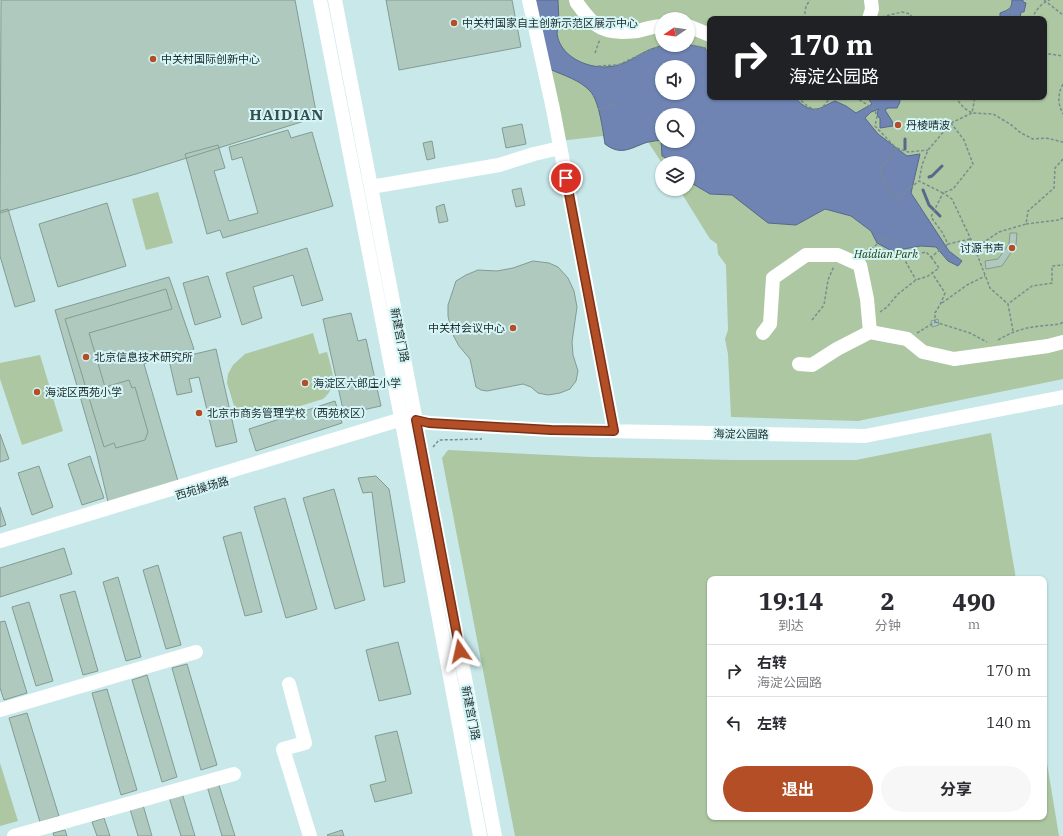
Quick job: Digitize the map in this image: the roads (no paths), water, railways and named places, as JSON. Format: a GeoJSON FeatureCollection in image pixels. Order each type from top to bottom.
{"type":"FeatureCollection","features":[{"type":"Feature","properties":{"kind":"street","name":"新建宫门路"},"geometry":{"type":"LineString","coordinates":[[320,0],[480,836]]}},
{"type":"Feature","properties":{"kind":"street","name":"新建宫门路"},"geometry":{"type":"LineString","coordinates":[[335,0],[494,836]]}},
{"type":"Feature","properties":{"kind":"street"},"geometry":{"type":"LineString","coordinates":[[529,0],[560,148],[614,431]]}},
{"type":"Feature","properties":{"kind":"street"},"geometry":{"type":"LineString","coordinates":[[576,0],[589,20],[604,30],[617,32],[636,31],[655,26]]}},
{"type":"Feature","properties":{"kind":"street"},"geometry":{"type":"LineString","coordinates":[[870,16],[872,9],[871,0]]}},
{"type":"Feature","properties":{"kind":"street"},"geometry":{"type":"LineString","coordinates":[[695,29],[707,34]]}},
{"type":"Feature","properties":{"kind":"street"},"geometry":{"type":"LineString","coordinates":[[371,187],[499,165],[534,154],[560,148]]}},
{"type":"Feature","properties":{"kind":"street"},"geometry":{"type":"LineString","coordinates":[[763,333],[770,324],[773,278],[806,255],[838,255],[860,265],[867,299],[869,326]]}},
{"type":"Feature","properties":{"kind":"street"},"geometry":{"type":"LineString","coordinates":[[869,326],[907,339],[923,352],[954,359],[993,349],[1048,346],[1063,342]]}},
{"type":"Feature","properties":{"kind":"street"},"geometry":{"type":"LineString","coordinates":[[799,364],[812,366],[869,326]]}},
{"type":"Feature","properties":{"kind":"street","name":"海淀公园路"},"geometry":{"type":"LineString","coordinates":[[402,424],[416,420],[429,423],[551,430],[865,436],[1063,397]]}},
{"type":"Feature","properties":{"kind":"street","name":"西苑操场路"},"geometry":{"type":"LineString","coordinates":[[0,541],[402,424]]}},
{"type":"Feature","properties":{"kind":"street","name":"西苑操场路"},"geometry":{"type":"LineString","coordinates":[[0,547],[402,424]]}},
{"type":"Feature","properties":{"kind":"street"},"geometry":{"type":"LineString","coordinates":[[0,710],[196,652]]}},
{"type":"Feature","properties":{"kind":"street"},"geometry":{"type":"LineString","coordinates":[[289,684],[306,743],[283,749],[310,836]]}},
{"type":"Feature","properties":{"kind":"street"},"geometry":{"type":"LineString","coordinates":[[14,836],[234,774]]}},
{"type":"Feature","properties":{"kind":"water"},"geometry":{"type":"Polygon","coordinates":[[[536,0],[558,0],[559,22],[557,34],[560,43],[565,51],[572,57],[580,62],[590,65],[609,67],[618,65],[655,48],[655,52],[695,52],[695,46],[705,48],[707,51],[707,100],[797,100],[804,106],[811,109],[822,108],[835,101],[856,113],[872,104],[869,100],[900,100],[897,108],[888,108],[885,110],[892,121],[893,126],[880,128],[880,118],[878,117],[877,112],[879,109],[871,112],[865,118],[878,134],[907,156],[920,154],[911,193],[949,251],[962,261],[958,266],[948,261],[936,247],[921,246],[892,251],[877,243],[871,231],[851,216],[825,209],[796,225],[768,223],[732,195],[710,194],[695,185],[695,156],[662,156],[662,148],[695,148],[695,108],[655,108],[655,141],[626,150],[616,150],[605,144],[602,124],[593,95],[586,87],[549,69],[536,0]]]}},
{"type":"Feature","properties":{"kind":"water"},"geometry":{"type":"Polygon","coordinates":[[[1012,0],[1023,0],[1023,2],[1026,3],[1024,12],[1021,12],[1020,16],[1000,16],[1000,13],[1010,8],[1012,0]]]}},
{"type":"Feature","properties":{"kind":"waterway"},"geometry":{"type":"LineString","coordinates":[[905,139],[905,149]]}},
{"type":"Feature","properties":{"kind":"waterway"},"geometry":{"type":"LineString","coordinates":[[929,177],[942,166]]}},
{"type":"Feature","properties":{"kind":"waterway"},"geometry":{"type":"LineString","coordinates":[[923,190],[929,205],[940,216]]}},
{"type":"Feature","properties":{"kind":"place","name":"中关村国家自主创新示范区展示中心"},"geometry":{"type":"Point","coordinates":[454,23]}},
{"type":"Feature","properties":{"kind":"place","name":"中关村国际创新中心"},"geometry":{"type":"Point","coordinates":[153,59]}},
{"type":"Feature","properties":{"kind":"place","name":"丹棱晴波"},"geometry":{"type":"Point","coordinates":[898,125]}},
{"type":"Feature","properties":{"kind":"place","name":"讨源书声"},"geometry":{"type":"Point","coordinates":[1012,248]}},
{"type":"Feature","properties":{"kind":"place","name":"中关村会议中心"},"geometry":{"type":"Point","coordinates":[513,328]}},
{"type":"Feature","properties":{"kind":"place","name":"北京信息技术研究所"},"geometry":{"type":"Point","coordinates":[86,357]}},
{"type":"Feature","properties":{"kind":"place","name":"海淀区六郎庄小学"},"geometry":{"type":"Point","coordinates":[305,383]}},
{"type":"Feature","properties":{"kind":"place","name":"海淀区西苑小学"},"geometry":{"type":"Point","coordinates":[37,392]}},
{"type":"Feature","properties":{"kind":"place","name":"北京市商务管理学校（西苑校区）"},"geometry":{"type":"Point","coordinates":[199,413]}},
{"type":"Feature","properties":{"kind":"district","name":"HAIDIAN"},"geometry":{"type":"Point","coordinates":[287,114]}},
{"type":"Feature","properties":{"kind":"park label","name":"Haidian Park"},"geometry":{"type":"Point","coordinates":[886,254]}}]}
